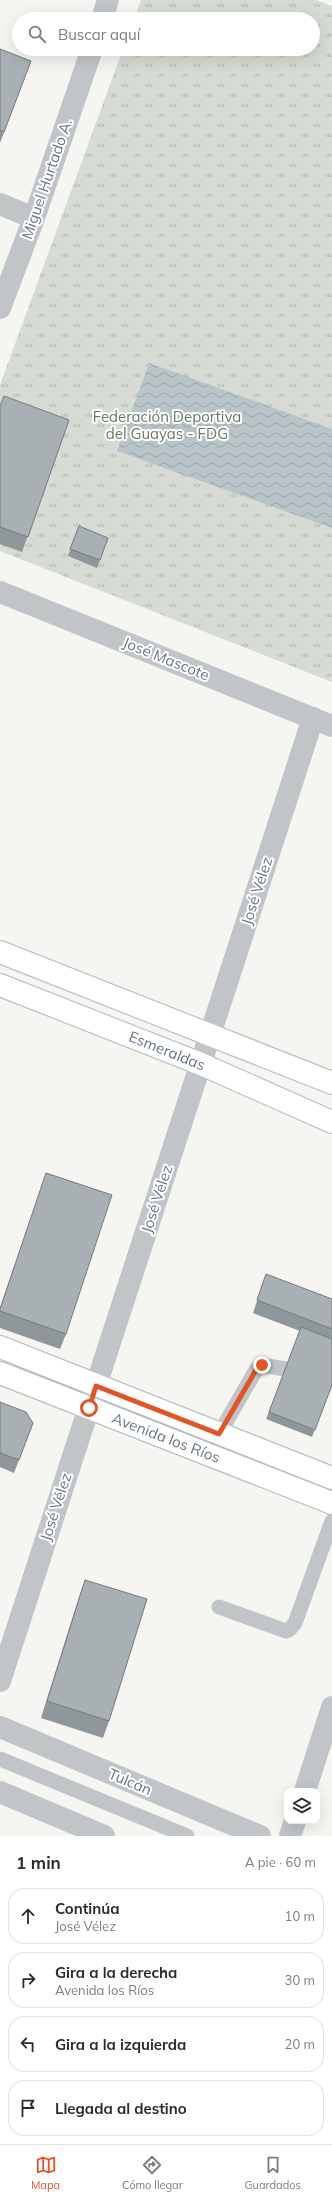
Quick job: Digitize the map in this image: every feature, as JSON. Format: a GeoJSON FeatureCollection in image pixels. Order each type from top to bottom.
{"type":"FeatureCollection","features":[{"type":"Feature","properties":{"kind":"main road","name":"Esmeraldas"},"geometry":{"type":"LineString","coordinates":[[0,952],[332,1083]]}},
{"type":"Feature","properties":{"kind":"main road","name":"Esmeraldas"},"geometry":{"type":"LineString","coordinates":[[0,985],[200,1064],[332,1122]]}},
{"type":"Feature","properties":{"kind":"main road","name":"Avenida los Ríos"},"geometry":{"type":"LineString","coordinates":[[0,1347],[332,1478]]}},
{"type":"Feature","properties":{"kind":"main road","name":"Avenida los Ríos"},"geometry":{"type":"LineString","coordinates":[[0,1373],[332,1503]]}},
{"type":"Feature","properties":{"kind":"street"},"geometry":{"type":"LineString","coordinates":[[104,12],[108,0]]}},
{"type":"Feature","properties":{"kind":"street","name":"Miguel Hurtado A."},"geometry":{"type":"LineString","coordinates":[[0,308],[34,218],[90,56]]}},
{"type":"Feature","properties":{"kind":"street"},"geometry":{"type":"LineString","coordinates":[[0,204],[34,218]]}},
{"type":"Feature","properties":{"kind":"street","name":"José Mascote"},"geometry":{"type":"LineString","coordinates":[[0,592],[322,722]]}},
{"type":"Feature","properties":{"kind":"street","name":"José Vélez"},"geometry":{"type":"LineString","coordinates":[[0,1681],[200,1064],[322,722]]}},
{"type":"Feature","properties":{"kind":"street"},"geometry":{"type":"LineString","coordinates":[[306,1788],[332,1707]]}},
{"type":"Feature","properties":{"kind":"street","name":"Tulcán"},"geometry":{"type":"LineString","coordinates":[[0,1727],[260,1836]]}},
{"type":"Feature","properties":{"kind":"street"},"geometry":{"type":"LineString","coordinates":[[0,1792],[104,1836]]}},
{"type":"Feature","properties":{"kind":"street"},"geometry":{"type":"LineString","coordinates":[[290,1836],[294,1824]]}},
{"type":"Feature","properties":{"kind":"lane"},"geometry":{"type":"LineString","coordinates":[[219,1434],[256,1370],[262,1365],[285,1369]]}},
{"type":"Feature","properties":{"kind":"lane"},"geometry":{"type":"LineString","coordinates":[[219,1607],[286,1631],[290,1629],[295,1623],[332,1521]]}},
{"type":"Feature","properties":{"kind":"lane"},"geometry":{"type":"LineString","coordinates":[[0,1759],[187,1836]]}},
{"type":"Feature","properties":{"kind":"green space","name":"Federación Deportiva del Guayas - FDG"},"geometry":{"type":"Polygon","coordinates":[[[141,0],[316,0],[332,6],[332,682],[0,551],[0,385],[120,56],[320,56],[320,12],[137,12],[141,0]]]}},
{"type":"Feature","properties":{"kind":"water"},"geometry":{"type":"Polygon","coordinates":[[[149,363],[332,429],[332,528],[117,451],[149,363]]]}},
{"type":"Feature","properties":{"kind":"building"},"geometry":{"type":"Polygon","coordinates":[[[0,49],[12,54],[12,56],[18,56],[31,61],[4,132],[0,130],[0,49]]]}},
{"type":"Feature","properties":{"kind":"building"},"geometry":{"type":"Polygon","coordinates":[[[4,396],[69,420],[28,537],[0,527],[0,406],[4,396]]]}},
{"type":"Feature","properties":{"kind":"building"},"geometry":{"type":"Polygon","coordinates":[[[79,526],[108,538],[100,560],[70,549],[79,526]]]}},
{"type":"Feature","properties":{"kind":"building"},"geometry":{"type":"Polygon","coordinates":[[[46,1173],[112,1195],[66,1334],[0,1311],[46,1173]]]}},
{"type":"Feature","properties":{"kind":"building"},"geometry":{"type":"Polygon","coordinates":[[[266,1274],[332,1299],[332,1329],[257,1300],[266,1274]]]}},
{"type":"Feature","properties":{"kind":"building"},"geometry":{"type":"Polygon","coordinates":[[[301,1327],[332,1339],[332,1385],[315,1430],[269,1412],[301,1327]]]}},
{"type":"Feature","properties":{"kind":"building"},"geometry":{"type":"Polygon","coordinates":[[[0,1402],[26,1412],[33,1423],[19,1460],[0,1453],[0,1402]]]}},
{"type":"Feature","properties":{"kind":"building"},"geometry":{"type":"Polygon","coordinates":[[[85,1580],[147,1599],[109,1721],[47,1701],[85,1580]]]}},
{"type":"Feature","properties":{"kind":"route"},"geometry":{"type":"LineString","coordinates":[[89,1408],[96,1386],[219,1434],[256,1370],[262,1365]]}}]}
